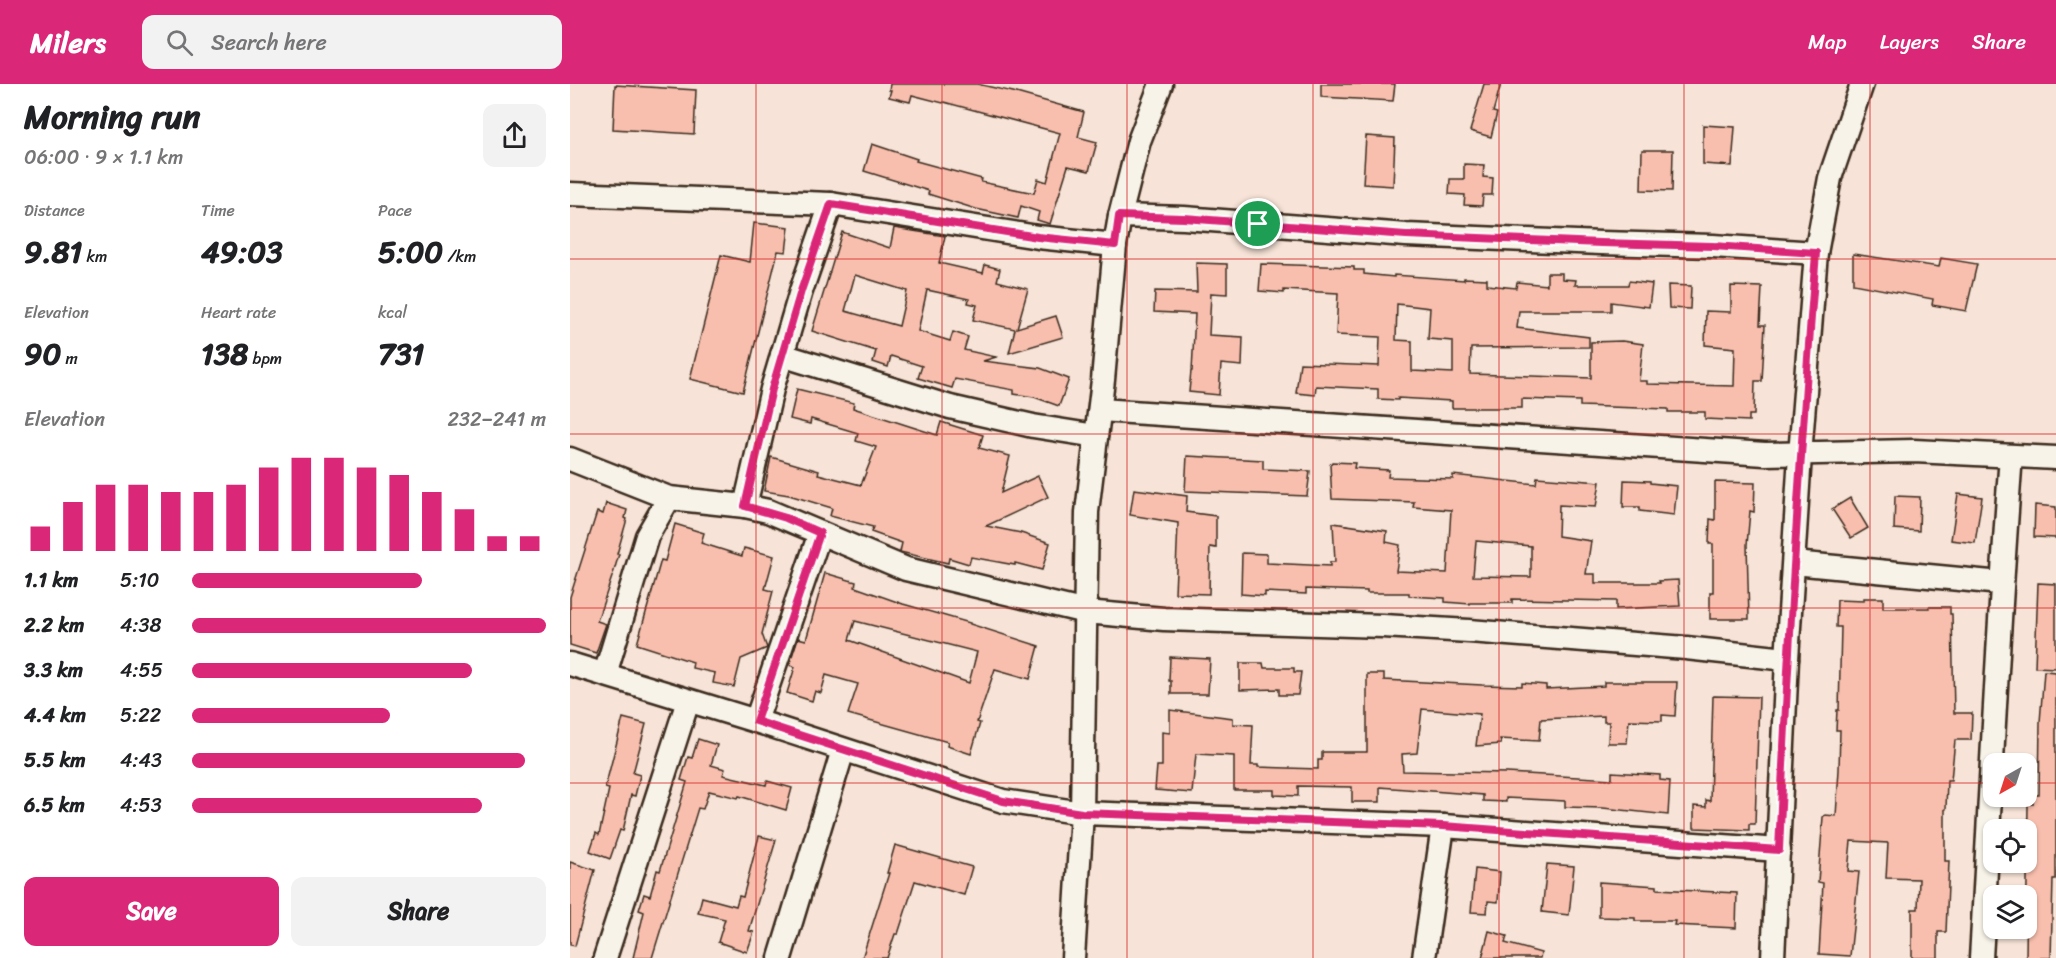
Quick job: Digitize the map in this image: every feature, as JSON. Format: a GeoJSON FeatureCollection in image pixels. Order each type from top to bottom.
{"type":"FeatureCollection","features":[{"type":"Feature","properties":{"kind":"street"},"geometry":{"type":"LineString","coordinates":[[1073,958],[1082,813],[1087,512],[1100,410],[1119,216],[1139,141],[1161,84]]}},
{"type":"Feature","properties":{"kind":"street"},"geometry":{"type":"LineString","coordinates":[[1773,958],[1800,454],[1816,253],[1830,178],[1862,84]]}},
{"type":"Feature","properties":{"kind":"street"},"geometry":{"type":"LineString","coordinates":[[570,194],[831,204],[1038,237],[1115,245]]}},
{"type":"Feature","properties":{"kind":"street"},"geometry":{"type":"LineString","coordinates":[[745,506],[769,400],[801,291],[831,204]]}},
{"type":"Feature","properties":{"kind":"street"},"geometry":{"type":"LineString","coordinates":[[1119,216],[1184,218],[1406,235],[1713,246],[1816,253]]}},
{"type":"Feature","properties":{"kind":"street"},"geometry":{"type":"LineString","coordinates":[[782,355],[950,407],[1034,426],[1096,436]]}},
{"type":"Feature","properties":{"kind":"street"},"geometry":{"type":"LineString","coordinates":[[1100,410],[1765,454],[1914,451],[2056,458]]}},
{"type":"Feature","properties":{"kind":"street"},"geometry":{"type":"LineString","coordinates":[[1981,958],[1989,845],[2001,583],[2011,456]]}},
{"type":"Feature","properties":{"kind":"street"},"geometry":{"type":"LineString","coordinates":[[570,459],[669,498],[745,506],[786,518],[906,569],[1086,612],[1164,619],[1469,631],[1686,648],[1788,659]]}},
{"type":"Feature","properties":{"kind":"street"},"geometry":{"type":"LineString","coordinates":[[605,674],[648,536],[669,498]]}},
{"type":"Feature","properties":{"kind":"street"},"geometry":{"type":"LineString","coordinates":[[756,721],[820,533]]}},
{"type":"Feature","properties":{"kind":"street"},"geometry":{"type":"LineString","coordinates":[[1794,563],[2001,583]]}},
{"type":"Feature","properties":{"kind":"street"},"geometry":{"type":"LineString","coordinates":[[570,664],[1003,801],[1082,813],[1443,826],[1779,850]]}},
{"type":"Feature","properties":{"kind":"street"},"geometry":{"type":"LineString","coordinates":[[605,958],[688,701]]}},
{"type":"Feature","properties":{"kind":"street"},"geometry":{"type":"LineString","coordinates":[[780,958],[843,750]]}},
{"type":"Feature","properties":{"kind":"street"},"geometry":{"type":"LineString","coordinates":[[1424,958],[1443,826]]}},
{"type":"Feature","properties":{"kind":"building"},"geometry":{"type":"Polygon","coordinates":[[[890,84],[977,84],[1084,112],[1078,137],[1097,142],[1089,171],[1068,166],[1050,224],[1037,220],[1039,212],[1021,206],[1018,218],[976,209],[928,194],[929,191],[864,171],[872,144],[917,159],[916,161],[982,179],[981,182],[1034,193],[1038,179],[1047,182],[1060,133],[912,95],[910,102],[889,97],[890,84]]]}},
{"type":"Feature","properties":{"kind":"building"},"geometry":{"type":"Polygon","coordinates":[[[1321,84],[1395,84],[1393,101],[1321,97],[1321,84]]]}},
{"type":"Feature","properties":{"kind":"building"},"geometry":{"type":"Polygon","coordinates":[[[1484,84],[1501,84],[1493,112],[1497,113],[1491,137],[1470,131],[1484,84]]]}},
{"type":"Feature","properties":{"kind":"building"},"geometry":{"type":"Polygon","coordinates":[[[615,85],[696,90],[694,134],[613,129],[615,85]]]}},
{"type":"Feature","properties":{"kind":"building"},"geometry":{"type":"Polygon","coordinates":[[[1703,125],[1735,127],[1732,166],[1703,164],[1703,125]]]}},
{"type":"Feature","properties":{"kind":"building"},"geometry":{"type":"Polygon","coordinates":[[[1366,136],[1395,138],[1393,186],[1363,184],[1366,136]]]}},
{"type":"Feature","properties":{"kind":"building"},"geometry":{"type":"Polygon","coordinates":[[[1642,150],[1673,150],[1672,191],[1641,190],[1642,150]]]}},
{"type":"Feature","properties":{"kind":"building"},"geometry":{"type":"Polygon","coordinates":[[[1464,164],[1484,165],[1483,177],[1493,178],[1492,195],[1483,195],[1482,206],[1464,205],[1465,195],[1449,194],[1450,179],[1464,179],[1464,164]]]}},
{"type":"Feature","properties":{"kind":"building"},"geometry":{"type":"Polygon","coordinates":[[[754,223],[789,227],[786,252],[778,251],[743,392],[690,379],[721,255],[750,262],[754,223]]]}},
{"type":"Feature","properties":{"kind":"building"},"geometry":{"type":"Polygon","coordinates":[[[894,228],[945,236],[939,263],[983,273],[985,265],[1000,269],[997,281],[1028,289],[1017,328],[1056,316],[1063,337],[1009,353],[1015,329],[973,320],[977,305],[968,303],[969,299],[927,290],[918,331],[950,341],[953,332],[968,337],[964,350],[996,357],[983,361],[1040,368],[1069,379],[1059,406],[1034,397],[1014,394],[1014,390],[955,379],[952,388],[918,378],[922,366],[891,356],[888,367],[873,362],[876,351],[812,331],[842,232],[890,248],[894,228]],[[855,275],[845,311],[899,326],[907,291],[855,275]]]}},
{"type":"Feature","properties":{"kind":"building"},"geometry":{"type":"Polygon","coordinates":[[[1853,254],[1939,267],[1941,258],[1977,264],[1966,311],[1932,305],[1933,299],[1853,284],[1853,254]]]}},
{"type":"Feature","properties":{"kind":"building"},"geometry":{"type":"Polygon","coordinates":[[[1196,263],[1227,264],[1227,294],[1211,293],[1209,335],[1243,337],[1242,366],[1221,364],[1219,395],[1189,392],[1195,314],[1154,312],[1155,291],[1197,292],[1196,263]]]}},
{"type":"Feature","properties":{"kind":"building"},"geometry":{"type":"Polygon","coordinates":[[[1261,264],[1354,267],[1354,270],[1364,270],[1364,274],[1394,277],[1394,275],[1464,280],[1464,278],[1487,279],[1487,285],[1516,288],[1517,282],[1547,285],[1547,273],[1562,273],[1562,279],[1576,280],[1575,285],[1628,285],[1629,281],[1652,284],[1649,307],[1611,302],[1611,311],[1519,311],[1517,328],[1589,337],[1589,347],[1471,348],[1470,374],[1591,378],[1591,342],[1622,341],[1643,344],[1639,381],[1647,381],[1647,384],[1734,386],[1735,348],[1705,345],[1706,311],[1731,312],[1731,286],[1762,287],[1760,325],[1765,325],[1762,381],[1755,381],[1754,415],[1749,415],[1749,421],[1705,419],[1705,412],[1580,406],[1580,401],[1522,399],[1522,408],[1452,408],[1452,401],[1378,399],[1378,389],[1316,386],[1315,395],[1296,393],[1300,363],[1379,366],[1380,337],[1336,335],[1338,293],[1259,291],[1261,264]],[[1397,304],[1396,340],[1412,341],[1412,371],[1453,373],[1453,341],[1428,339],[1430,308],[1397,304]]]}},
{"type":"Feature","properties":{"kind":"building"},"geometry":{"type":"Polygon","coordinates":[[[1668,285],[1691,286],[1690,309],[1669,308],[1668,285]]]}},
{"type":"Feature","properties":{"kind":"building"},"geometry":{"type":"Polygon","coordinates":[[[797,389],[854,403],[853,408],[937,435],[941,422],[983,435],[979,448],[1010,456],[1001,493],[1038,476],[1048,497],[986,526],[1021,533],[1050,543],[1042,570],[1015,563],[1015,565],[971,557],[969,564],[949,558],[948,563],[900,552],[902,543],[871,532],[873,527],[830,516],[832,508],[789,495],[764,491],[771,457],[819,471],[818,474],[861,485],[876,447],[856,441],[858,433],[811,419],[810,424],[790,419],[797,389]]]}},
{"type":"Feature","properties":{"kind":"building"},"geometry":{"type":"Polygon","coordinates":[[[1187,456],[1263,460],[1263,469],[1310,471],[1307,496],[1185,491],[1187,456]]]}},
{"type":"Feature","properties":{"kind":"building"},"geometry":{"type":"Polygon","coordinates":[[[1332,462],[1355,463],[1354,468],[1389,470],[1388,477],[1453,479],[1453,475],[1536,484],[1537,477],[1600,482],[1596,507],[1559,505],[1558,536],[1591,541],[1586,574],[1595,574],[1595,583],[1660,583],[1659,581],[1678,580],[1680,606],[1616,609],[1616,601],[1512,599],[1512,603],[1470,604],[1445,602],[1445,598],[1409,596],[1409,593],[1306,589],[1306,594],[1265,592],[1265,596],[1241,594],[1242,553],[1267,554],[1267,563],[1330,566],[1330,562],[1335,562],[1333,523],[1387,531],[1386,542],[1400,545],[1396,571],[1447,573],[1451,510],[1413,507],[1414,502],[1332,499],[1330,465],[1332,462]],[[1476,541],[1473,576],[1531,577],[1531,546],[1476,541]]]}},
{"type":"Feature","properties":{"kind":"building"},"geometry":{"type":"Polygon","coordinates":[[[1624,480],[1650,481],[1650,483],[1677,486],[1674,515],[1640,511],[1640,507],[1623,507],[1624,480]]]}},
{"type":"Feature","properties":{"kind":"building"},"geometry":{"type":"Polygon","coordinates":[[[1715,482],[1755,483],[1754,512],[1750,511],[1747,545],[1749,619],[1710,619],[1710,592],[1713,592],[1713,544],[1709,544],[1710,519],[1715,520],[1715,482]]]}},
{"type":"Feature","properties":{"kind":"building"},"geometry":{"type":"Polygon","coordinates":[[[1134,489],[1187,496],[1186,512],[1216,516],[1216,548],[1210,547],[1209,594],[1175,593],[1178,523],[1130,515],[1134,489]]]}},
{"type":"Feature","properties":{"kind":"building"},"geometry":{"type":"Polygon","coordinates":[[[1958,494],[1982,497],[1975,543],[1951,540],[1958,494]]]}},
{"type":"Feature","properties":{"kind":"building"},"geometry":{"type":"Polygon","coordinates":[[[1895,496],[1920,497],[1919,531],[1894,529],[1895,496]]]}},
{"type":"Feature","properties":{"kind":"building"},"geometry":{"type":"Polygon","coordinates":[[[1850,498],[1868,528],[1851,538],[1832,509],[1850,498]]]}},
{"type":"Feature","properties":{"kind":"building"},"geometry":{"type":"Polygon","coordinates":[[[606,503],[627,510],[625,518],[627,519],[614,571],[597,621],[606,624],[596,653],[570,645],[570,597],[597,512],[603,514],[606,503]]]}},
{"type":"Feature","properties":{"kind":"building"},"geometry":{"type":"Polygon","coordinates":[[[2035,505],[2056,507],[2056,538],[2034,537],[2035,505]]]}},
{"type":"Feature","properties":{"kind":"building"},"geometry":{"type":"Polygon","coordinates":[[[675,524],[704,533],[701,543],[742,556],[744,548],[774,556],[765,589],[773,591],[762,634],[767,648],[741,659],[734,687],[713,683],[715,673],[692,668],[693,662],[637,644],[661,560],[665,561],[675,524]]]}},
{"type":"Feature","properties":{"kind":"building"},"geometry":{"type":"Polygon","coordinates":[[[825,573],[856,582],[855,587],[903,604],[1039,646],[1030,679],[995,669],[977,722],[980,723],[971,754],[947,746],[948,742],[848,714],[858,684],[826,675],[821,693],[815,691],[812,701],[787,693],[795,667],[790,665],[791,659],[798,638],[806,640],[825,573]],[[855,621],[849,640],[969,683],[977,652],[855,621]]]}},
{"type":"Feature","properties":{"kind":"building"},"geometry":{"type":"Polygon","coordinates":[[[2038,583],[2056,584],[2056,668],[2035,667],[2038,583]]]}},
{"type":"Feature","properties":{"kind":"building"},"geometry":{"type":"Polygon","coordinates":[[[1864,598],[1883,598],[1883,608],[1950,607],[1950,614],[1952,614],[1954,713],[1972,713],[1971,740],[1955,740],[1951,780],[1947,780],[1945,861],[1949,861],[1946,932],[1938,932],[1938,958],[1912,958],[1912,909],[1918,909],[1919,879],[1886,878],[1888,843],[1851,841],[1848,871],[1859,872],[1850,956],[1819,954],[1823,883],[1818,882],[1823,817],[1825,815],[1836,816],[1839,770],[1840,730],[1836,730],[1837,710],[1839,710],[1841,627],[1836,627],[1837,600],[1864,601],[1864,598]]]}},
{"type":"Feature","properties":{"kind":"building"},"geometry":{"type":"Polygon","coordinates":[[[1170,657],[1210,659],[1208,694],[1171,694],[1170,657]]]}},
{"type":"Feature","properties":{"kind":"building"},"geometry":{"type":"Polygon","coordinates":[[[1240,663],[1263,663],[1264,668],[1294,668],[1294,672],[1301,672],[1298,695],[1279,695],[1279,689],[1240,690],[1240,663]]]}},
{"type":"Feature","properties":{"kind":"building"},"geometry":{"type":"Polygon","coordinates":[[[2044,671],[2056,672],[2056,879],[2053,879],[2051,958],[2026,958],[2026,939],[2037,939],[2037,885],[2027,885],[2027,873],[2037,873],[2037,819],[2028,819],[2028,807],[2037,807],[2037,795],[2039,795],[2040,722],[2044,671]]]}},
{"type":"Feature","properties":{"kind":"building"},"geometry":{"type":"Polygon","coordinates":[[[1367,674],[1384,674],[1384,680],[1522,686],[1522,683],[1546,685],[1546,689],[1604,686],[1604,682],[1677,682],[1675,716],[1662,715],[1662,721],[1629,720],[1627,743],[1608,743],[1609,722],[1604,722],[1604,716],[1541,719],[1539,741],[1500,739],[1501,744],[1476,746],[1480,714],[1422,709],[1417,753],[1402,754],[1403,771],[1507,773],[1612,779],[1612,772],[1660,775],[1660,780],[1670,781],[1668,815],[1603,808],[1565,807],[1565,801],[1506,798],[1506,802],[1483,801],[1483,795],[1380,787],[1380,802],[1352,802],[1352,787],[1298,786],[1298,796],[1274,795],[1274,790],[1234,790],[1234,756],[1196,754],[1192,793],[1155,790],[1157,766],[1162,766],[1162,732],[1170,733],[1170,710],[1233,718],[1233,724],[1253,725],[1251,765],[1258,765],[1258,767],[1318,769],[1318,760],[1322,760],[1322,752],[1367,752],[1367,674]]]}},
{"type":"Feature","properties":{"kind":"building"},"geometry":{"type":"Polygon","coordinates":[[[1713,696],[1759,697],[1755,824],[1749,824],[1749,830],[1694,828],[1694,806],[1706,807],[1706,800],[1710,801],[1713,696]]]}},
{"type":"Feature","properties":{"kind":"building"},"geometry":{"type":"Polygon","coordinates":[[[623,718],[646,724],[633,773],[640,775],[635,796],[631,795],[623,831],[620,830],[610,859],[590,851],[596,833],[599,835],[609,789],[605,788],[623,718]]]}},
{"type":"Feature","properties":{"kind":"building"},"geometry":{"type":"Polygon","coordinates":[[[698,739],[717,745],[711,765],[725,769],[723,775],[766,785],[767,781],[792,788],[786,810],[739,796],[738,798],[709,791],[703,809],[698,808],[652,958],[633,958],[644,912],[639,910],[644,894],[650,896],[657,870],[660,871],[687,782],[681,780],[688,757],[692,758],[698,739]]]}},
{"type":"Feature","properties":{"kind":"building"},"geometry":{"type":"Polygon","coordinates":[[[759,836],[776,840],[749,931],[754,932],[747,952],[718,942],[725,919],[698,913],[702,897],[736,906],[739,896],[743,897],[759,836]]]}},
{"type":"Feature","properties":{"kind":"building"},"geometry":{"type":"Polygon","coordinates":[[[895,845],[972,867],[964,895],[915,881],[898,934],[895,934],[887,958],[862,958],[889,873],[887,873],[895,845]]]}},
{"type":"Feature","properties":{"kind":"building"},"geometry":{"type":"Polygon","coordinates":[[[570,862],[595,870],[575,946],[570,945],[570,862]]]}},
{"type":"Feature","properties":{"kind":"building"},"geometry":{"type":"Polygon","coordinates":[[[1547,864],[1574,866],[1569,915],[1542,912],[1547,864]]]}},
{"type":"Feature","properties":{"kind":"building"},"geometry":{"type":"Polygon","coordinates":[[[1475,869],[1500,872],[1498,902],[1488,901],[1487,913],[1471,912],[1475,869]]]}},
{"type":"Feature","properties":{"kind":"building"},"geometry":{"type":"Polygon","coordinates":[[[1599,882],[1657,886],[1657,889],[1737,893],[1736,928],[1674,925],[1675,921],[1635,921],[1635,918],[1599,917],[1599,882]]]}},
{"type":"Feature","properties":{"kind":"building"},"geometry":{"type":"Polygon","coordinates":[[[1489,931],[1507,936],[1505,943],[1541,953],[1540,958],[1482,958],[1489,931]]]}},
{"type":"Feature","properties":{"kind":"route"},"geometry":{"type":"LineString","coordinates":[[831,204],[1038,237],[1115,245],[1119,216],[1258,224],[1406,235],[1713,246],[1816,253],[1800,454],[1779,850],[1443,826],[1082,813],[1003,801],[756,721],[806,580],[820,533],[768,511],[745,506],[772,389],[801,291],[831,204]]}}]}
